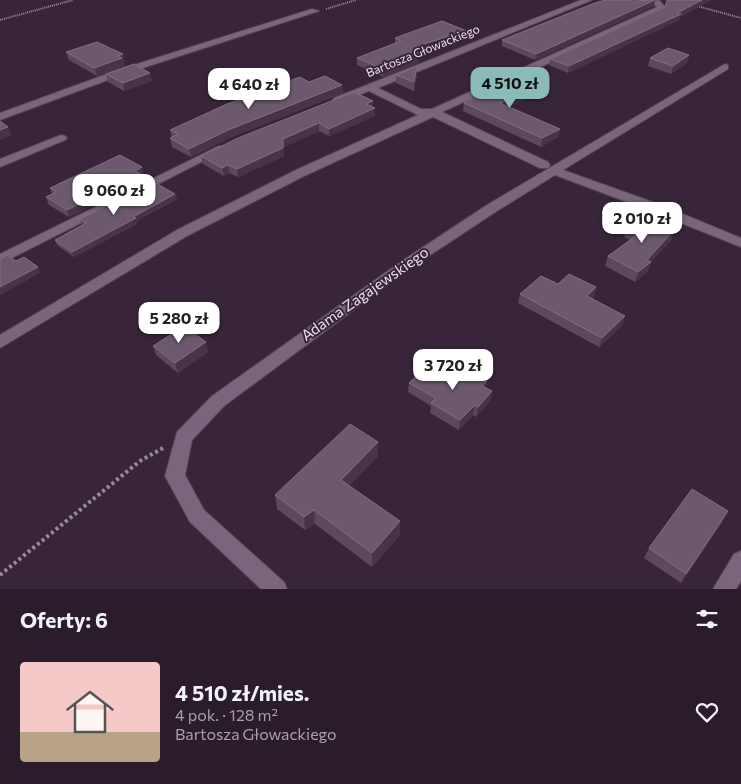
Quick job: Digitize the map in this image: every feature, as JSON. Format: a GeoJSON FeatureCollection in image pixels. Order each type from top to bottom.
{"type":"FeatureCollection","features":[{"type":"Feature","properties":{"kind":"street","name":"Bartosza Głowackiego"},"geometry":{"type":"LineString","coordinates":[[324,105],[588,0]]}},
{"type":"Feature","properties":{"kind":"street"},"geometry":{"type":"LineString","coordinates":[[0,342],[182,233],[300,173],[660,9],[661,7],[653,2],[668,0]]}},
{"type":"Feature","properties":{"kind":"street"},"geometry":{"type":"LineString","coordinates":[[0,117],[121,72],[315,11]]}},
{"type":"Feature","properties":{"kind":"street","name":"Adama Zagajewskiego"},"geometry":{"type":"LineString","coordinates":[[182,436],[218,401],[333,316],[452,234],[549,168],[721,66]]}},
{"type":"Feature","properties":{"kind":"street"},"geometry":{"type":"LineString","coordinates":[[368,87],[419,112],[432,112],[549,168],[656,208],[741,243]]}},
{"type":"Feature","properties":{"kind":"street"},"geometry":{"type":"LineString","coordinates":[[0,164],[61,138]]}},
{"type":"Feature","properties":{"kind":"street"},"geometry":{"type":"LineString","coordinates":[[0,260],[226,146]]}},
{"type":"Feature","properties":{"kind":"street"},"geometry":{"type":"LineString","coordinates":[[490,198],[549,168]]}},
{"type":"Feature","properties":{"kind":"street"},"geometry":{"type":"LineString","coordinates":[[182,436],[175,476],[197,516],[276,589]]}},
{"type":"Feature","properties":{"kind":"street"},"geometry":{"type":"LineString","coordinates":[[724,589],[741,561]]}},
{"type":"Feature","properties":{"kind":"path"},"geometry":{"type":"LineString","coordinates":[[0,20],[73,0]]}},
{"type":"Feature","properties":{"kind":"path"},"geometry":{"type":"LineString","coordinates":[[315,11],[356,0]]}},
{"type":"Feature","properties":{"kind":"path"},"geometry":{"type":"LineString","coordinates":[[668,0],[741,18]]}},
{"type":"Feature","properties":{"kind":"path"},"geometry":{"type":"LineString","coordinates":[[0,575],[140,461],[182,436]]}},
{"type":"Feature","properties":{"kind":"building"},"geometry":{"type":"Polygon","coordinates":[[[605,0],[655,0],[536,54],[502,40],[592,4],[605,0]]]}},
{"type":"Feature","properties":{"kind":"building"},"geometry":{"type":"Polygon","coordinates":[[[667,0],[702,0],[677,13],[681,14],[569,66],[550,59],[665,7],[667,0]]]}},
{"type":"Feature","properties":{"kind":"building"},"geometry":{"type":"Polygon","coordinates":[[[442,21],[467,31],[420,45],[419,55],[383,69],[357,58],[401,41],[395,38],[442,21]]]}},
{"type":"Feature","properties":{"kind":"building"},"geometry":{"type":"Polygon","coordinates":[[[97,42],[123,54],[117,56],[122,58],[94,68],[66,52],[97,42]]]}},
{"type":"Feature","properties":{"kind":"building"},"geometry":{"type":"Polygon","coordinates":[[[668,48],[689,55],[673,66],[650,58],[668,48]]]}},
{"type":"Feature","properties":{"kind":"building"},"geometry":{"type":"Polygon","coordinates":[[[134,64],[150,73],[123,83],[106,74],[134,64]]]}},
{"type":"Feature","properties":{"kind":"building"},"geometry":{"type":"Polygon","coordinates":[[[417,66],[414,82],[396,75],[417,66]]]}},
{"type":"Feature","properties":{"kind":"building"},"geometry":{"type":"Polygon","coordinates":[[[325,76],[342,85],[228,130],[189,149],[170,138],[178,134],[170,130],[227,104],[300,77],[309,82],[325,76]]]}},
{"type":"Feature","properties":{"kind":"building"},"geometry":{"type":"Polygon","coordinates":[[[513,81],[531,89],[500,103],[560,129],[542,138],[464,103],[471,99],[474,93],[480,95],[513,81]]]}},
{"type":"Feature","properties":{"kind":"building"},"geometry":{"type":"Polygon","coordinates":[[[354,92],[373,101],[366,104],[375,108],[329,129],[319,123],[283,139],[283,148],[237,169],[228,165],[222,168],[201,156],[238,138],[354,92]]]}},
{"type":"Feature","properties":{"kind":"building"},"geometry":{"type":"Polygon","coordinates":[[[0,121],[8,127],[0,130],[0,121]]]}},
{"type":"Feature","properties":{"kind":"building"},"geometry":{"type":"Polygon","coordinates":[[[120,155],[142,167],[135,171],[141,174],[67,210],[46,197],[56,192],[50,188],[120,155]]]}},
{"type":"Feature","properties":{"kind":"building"},"geometry":{"type":"Polygon","coordinates":[[[154,182],[175,194],[133,217],[136,218],[72,252],[55,240],[86,223],[80,219],[154,182]]]}},
{"type":"Feature","properties":{"kind":"building"},"geometry":{"type":"Polygon","coordinates":[[[639,216],[674,230],[647,260],[651,262],[638,272],[608,256],[640,233],[627,228],[639,216]]]}},
{"type":"Feature","properties":{"kind":"building"},"geometry":{"type":"Polygon","coordinates":[[[7,255],[16,261],[24,257],[38,267],[0,287],[0,259],[7,255]]]}},
{"type":"Feature","properties":{"kind":"building"},"geometry":{"type":"Polygon","coordinates":[[[569,274],[596,287],[587,296],[625,316],[602,338],[520,294],[541,276],[558,284],[569,274]]]}},
{"type":"Feature","properties":{"kind":"building"},"geometry":{"type":"Polygon","coordinates":[[[184,326],[206,342],[175,363],[153,346],[184,326]]]}},
{"type":"Feature","properties":{"kind":"building"},"geometry":{"type":"Polygon","coordinates":[[[446,366],[468,378],[473,373],[487,381],[482,386],[492,391],[478,407],[475,405],[460,420],[431,403],[436,398],[409,383],[423,370],[435,377],[446,366]]]}},
{"type":"Feature","properties":{"kind":"building"},"geometry":{"type":"Polygon","coordinates":[[[350,424],[378,442],[341,480],[400,521],[372,553],[314,510],[304,517],[275,495],[350,424]]]}},
{"type":"Feature","properties":{"kind":"building"},"geometry":{"type":"Polygon","coordinates":[[[692,489],[728,511],[686,574],[649,548],[692,489]]]}}]}
